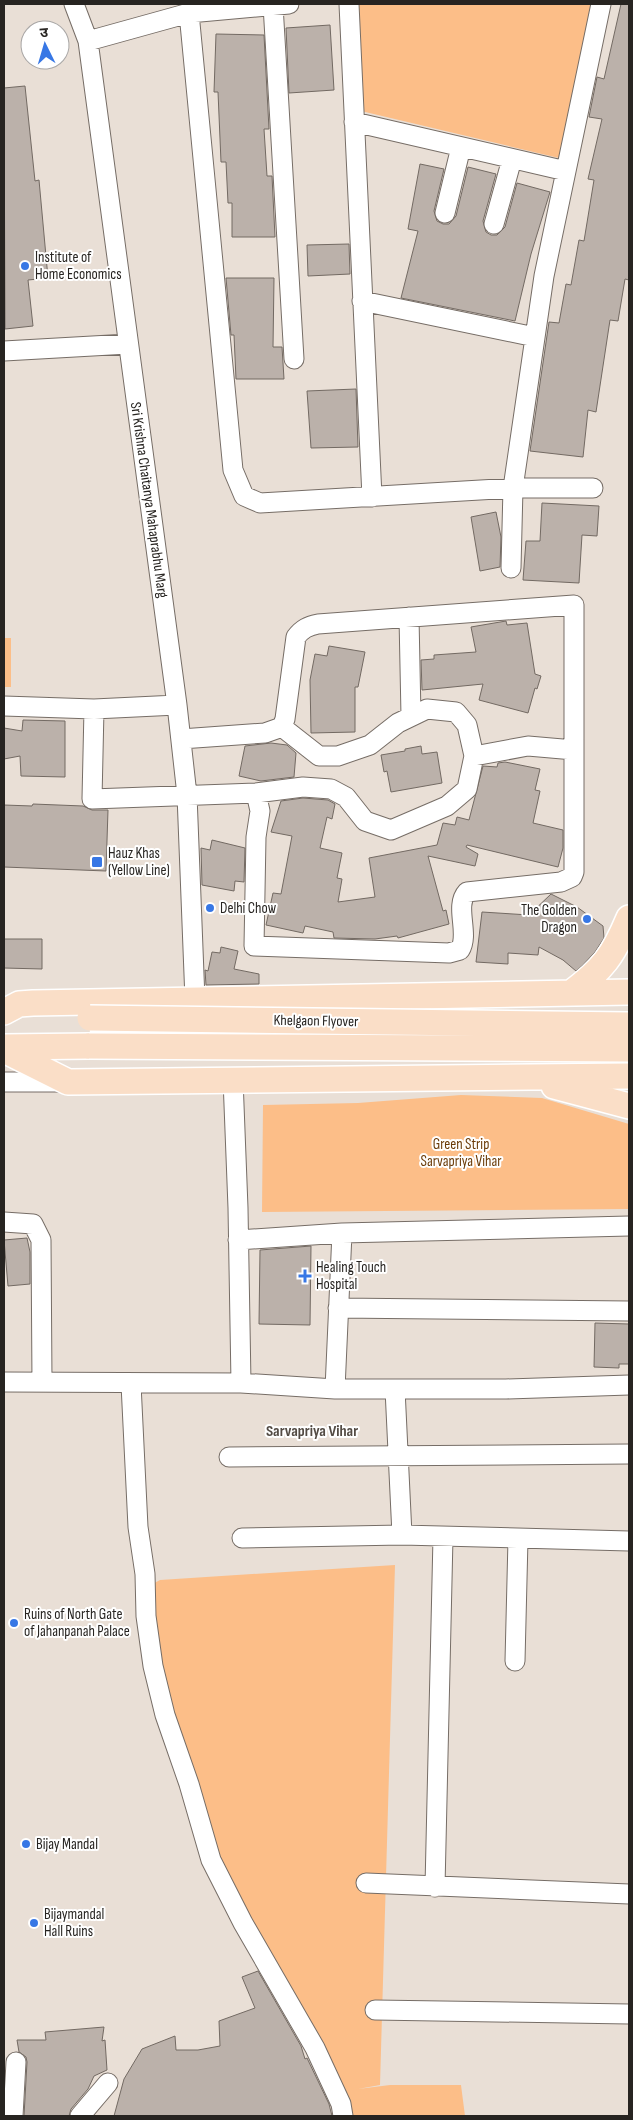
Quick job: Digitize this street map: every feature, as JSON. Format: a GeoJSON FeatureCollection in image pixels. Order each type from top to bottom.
{"type":"FeatureCollection","features":[{"type":"Feature","properties":{"kind":"main road"},"geometry":{"type":"LineString","coordinates":[[571,993],[602,967],[620,940],[629,918]]}},
{"type":"Feature","properties":{"kind":"main road"},"geometry":{"type":"LineString","coordinates":[[4,1014],[19,1004],[34,1003],[629,992]]}},
{"type":"Feature","properties":{"kind":"main road"},"geometry":{"type":"LineString","coordinates":[[448,995],[464,999],[477,1008],[486,1021],[490,1037],[486,1053],[477,1066],[464,1075],[448,1078]]}},
{"type":"Feature","properties":{"kind":"main road","name":"Khelgaon Flyover"},"geometry":{"type":"LineString","coordinates":[[4,1014],[90,1018],[629,1025]]}},
{"type":"Feature","properties":{"kind":"main road","name":"Khelgaon Flyover"},"geometry":{"type":"LineString","coordinates":[[4,1048],[89,1046],[629,1049]]}},
{"type":"Feature","properties":{"kind":"main road"},"geometry":{"type":"LineString","coordinates":[[4,1048],[68,1082],[629,1076]]}},
{"type":"Feature","properties":{"kind":"main road"},"geometry":{"type":"LineString","coordinates":[[523,1078],[629,1106]]}},
{"type":"Feature","properties":{"kind":"street","name":"Sri Krishna Chaitanya Mahaprabhu Marg"},"geometry":{"type":"LineString","coordinates":[[74,4],[88,40],[177,705],[187,795],[195,1000]]}},
{"type":"Feature","properties":{"kind":"street"},"geometry":{"type":"LineString","coordinates":[[88,40],[189,13],[281,4],[294,359]]}},
{"type":"Feature","properties":{"kind":"street"},"geometry":{"type":"LineString","coordinates":[[349,4],[372,497]]}},
{"type":"Feature","properties":{"kind":"street"},"geometry":{"type":"LineString","coordinates":[[511,568],[513,488],[544,276],[600,4]]}},
{"type":"Feature","properties":{"kind":"street"},"geometry":{"type":"LineString","coordinates":[[189,13],[233,470],[244,496],[260,503],[513,488],[593,488]]}},
{"type":"Feature","properties":{"kind":"street"},"geometry":{"type":"LineString","coordinates":[[354,122],[566,171]]}},
{"type":"Feature","properties":{"kind":"street"},"geometry":{"type":"LineString","coordinates":[[445,213],[461,147]]}},
{"type":"Feature","properties":{"kind":"street"},"geometry":{"type":"LineString","coordinates":[[494,224],[512,159]]}},
{"type":"Feature","properties":{"kind":"street"},"geometry":{"type":"LineString","coordinates":[[362,301],[535,337]]}},
{"type":"Feature","properties":{"kind":"street"},"geometry":{"type":"LineString","coordinates":[[4,351],[128,344]]}},
{"type":"Feature","properties":{"kind":"street"},"geometry":{"type":"LineString","coordinates":[[181,739],[265,733],[282,726],[285,719],[296,637],[301,630],[318,624],[574,605],[574,872],[572,877],[561,882],[467,892],[463,900],[462,946],[460,950],[449,952],[254,946],[256,836],[260,811],[256,793]]}},
{"type":"Feature","properties":{"kind":"street"},"geometry":{"type":"LineString","coordinates":[[408,617],[411,716]]}},
{"type":"Feature","properties":{"kind":"street"},"geometry":{"type":"LineString","coordinates":[[4,706],[94,709],[177,705]]}},
{"type":"Feature","properties":{"kind":"street"},"geometry":{"type":"LineString","coordinates":[[94,709],[92,799],[256,793],[303,787],[331,789],[346,798],[365,821],[391,830],[447,806],[467,789],[474,756],[467,725],[456,712],[427,709],[398,722],[370,745],[338,756],[319,756],[282,726]]}},
{"type":"Feature","properties":{"kind":"street"},"geometry":{"type":"LineString","coordinates":[[474,756],[528,746],[574,750]]}},
{"type":"Feature","properties":{"kind":"street"},"geometry":{"type":"LineString","coordinates":[[233,1079],[241,1383]]}},
{"type":"Feature","properties":{"kind":"street"},"geometry":{"type":"LineString","coordinates":[[4,1082],[68,1082]]}},
{"type":"Feature","properties":{"kind":"street"},"geometry":{"type":"LineString","coordinates":[[4,1222],[33,1224],[41,1240],[42,1382]]}},
{"type":"Feature","properties":{"kind":"street"},"geometry":{"type":"LineString","coordinates":[[238,1240],[342,1233],[629,1226]]}},
{"type":"Feature","properties":{"kind":"street"},"geometry":{"type":"LineString","coordinates":[[334,1389],[342,1233]]}},
{"type":"Feature","properties":{"kind":"street"},"geometry":{"type":"LineString","coordinates":[[338,1308],[629,1310]]}},
{"type":"Feature","properties":{"kind":"street"},"geometry":{"type":"LineString","coordinates":[[4,1382],[241,1383],[334,1389],[629,1385]]}},
{"type":"Feature","properties":{"kind":"street"},"geometry":{"type":"LineString","coordinates":[[131,1384],[137,1518],[145,1574],[146,1616],[153,1666],[165,1715],[190,1784],[211,1860],[244,1923],[315,2048],[341,2104],[344,2116]]}},
{"type":"Feature","properties":{"kind":"street"},"geometry":{"type":"LineString","coordinates":[[395,1389],[402,1535]]}},
{"type":"Feature","properties":{"kind":"street"},"geometry":{"type":"LineString","coordinates":[[229,1457],[629,1454]]}},
{"type":"Feature","properties":{"kind":"street"},"geometry":{"type":"LineString","coordinates":[[242,1538],[402,1535],[629,1541]]}},
{"type":"Feature","properties":{"kind":"street"},"geometry":{"type":"LineString","coordinates":[[435,1887],[443,1537]]}},
{"type":"Feature","properties":{"kind":"street"},"geometry":{"type":"LineString","coordinates":[[515,1661],[518,1539]]}},
{"type":"Feature","properties":{"kind":"street"},"geometry":{"type":"LineString","coordinates":[[366,1883],[629,1894]]}},
{"type":"Feature","properties":{"kind":"street"},"geometry":{"type":"LineString","coordinates":[[375,2010],[629,2014]]}},
{"type":"Feature","properties":{"kind":"street"},"geometry":{"type":"LineString","coordinates":[[13,2116],[16,2062]]}},
{"type":"Feature","properties":{"kind":"street"},"geometry":{"type":"LineString","coordinates":[[80,2116],[108,2083]]}},
{"type":"Feature","properties":{"kind":"green space"},"geometry":{"type":"Polygon","coordinates":[[[357,4],[594,4],[559,158],[361,111],[357,4]]]}},
{"type":"Feature","properties":{"kind":"green space"},"geometry":{"type":"Polygon","coordinates":[[[4,638],[11,638],[11,687],[4,687],[4,638]]]}},
{"type":"Feature","properties":{"kind":"green space","name":"Green Strip Sarvapriya Vihar"},"geometry":{"type":"Polygon","coordinates":[[[461,1095],[542,1098],[629,1124],[629,1209],[262,1212],[263,1105],[358,1103],[461,1095]]]}},
{"type":"Feature","properties":{"kind":"green space"},"geometry":{"type":"Polygon","coordinates":[[[395,1565],[380,2085],[358,2089],[390,2085],[461,2085],[465,2116],[342,2116],[243,1923],[165,1715],[145,1588],[160,1580],[395,1565]]]}},
{"type":"Feature","properties":{"kind":"building"},"geometry":{"type":"Polygon","coordinates":[[[621,4],[629,4],[629,280],[625,279],[618,321],[610,320],[596,412],[588,410],[583,457],[530,451],[549,322],[559,323],[566,284],[571,285],[579,240],[584,241],[594,180],[588,179],[602,119],[589,117],[597,77],[604,79],[621,4]]]}},
{"type":"Feature","properties":{"kind":"building"},"geometry":{"type":"Polygon","coordinates":[[[330,25],[334,90],[289,93],[286,28],[330,25]]]}},
{"type":"Feature","properties":{"kind":"building"},"geometry":{"type":"Polygon","coordinates":[[[216,34],[264,35],[269,129],[264,129],[267,176],[272,176],[275,237],[232,237],[232,203],[228,203],[226,162],[221,162],[218,92],[214,92],[216,34]]]}},
{"type":"Feature","properties":{"kind":"building"},"geometry":{"type":"Polygon","coordinates":[[[25,86],[35,181],[39,180],[48,278],[28,280],[33,326],[5,329],[4,88],[25,86]]]}},
{"type":"Feature","properties":{"kind":"building"},"geometry":{"type":"Polygon","coordinates":[[[420,164],[444,169],[434,211],[437,221],[443,224],[449,224],[456,216],[468,167],[496,174],[483,221],[486,232],[491,235],[497,235],[505,227],[517,183],[550,192],[531,254],[515,321],[401,298],[418,231],[408,229],[420,164]]]}},
{"type":"Feature","properties":{"kind":"building"},"geometry":{"type":"Polygon","coordinates":[[[349,244],[350,274],[308,276],[307,245],[349,244]]]}},
{"type":"Feature","properties":{"kind":"building"},"geometry":{"type":"Polygon","coordinates":[[[226,278],[274,278],[273,347],[282,347],[284,379],[236,379],[234,335],[231,335],[226,278]]]}},
{"type":"Feature","properties":{"kind":"building"},"geometry":{"type":"Polygon","coordinates":[[[356,389],[358,447],[311,448],[307,391],[356,389]]]}},
{"type":"Feature","properties":{"kind":"building"},"geometry":{"type":"Polygon","coordinates":[[[542,503],[599,506],[597,536],[582,535],[579,583],[523,580],[526,541],[540,541],[542,503]]]}},
{"type":"Feature","properties":{"kind":"building"},"geometry":{"type":"Polygon","coordinates":[[[496,512],[501,537],[500,567],[480,571],[471,517],[496,512]]]}},
{"type":"Feature","properties":{"kind":"building"},"geometry":{"type":"Polygon","coordinates":[[[506,621],[507,625],[527,623],[535,674],[541,676],[537,689],[535,688],[528,713],[479,700],[483,684],[422,690],[421,660],[434,659],[434,655],[476,652],[471,627],[506,621]]]}},
{"type":"Feature","properties":{"kind":"building"},"geometry":{"type":"Polygon","coordinates":[[[329,646],[365,652],[358,687],[355,687],[355,732],[311,733],[310,680],[315,654],[327,656],[329,646]]]}},
{"type":"Feature","properties":{"kind":"building"},"geometry":{"type":"Polygon","coordinates":[[[23,720],[65,721],[65,777],[21,776],[20,756],[4,759],[4,728],[22,731],[23,720]]]}},
{"type":"Feature","properties":{"kind":"building"},"geometry":{"type":"Polygon","coordinates":[[[271,743],[287,745],[296,753],[294,777],[261,781],[239,776],[245,746],[271,743]]]}},
{"type":"Feature","properties":{"kind":"building"},"geometry":{"type":"Polygon","coordinates":[[[421,746],[422,754],[437,752],[442,783],[391,792],[387,771],[384,772],[381,755],[421,746]]]}},
{"type":"Feature","properties":{"kind":"building"},"geometry":{"type":"Polygon","coordinates":[[[505,762],[540,769],[535,790],[540,791],[533,823],[563,830],[563,848],[558,867],[467,845],[466,847],[478,854],[475,866],[428,856],[443,911],[446,910],[449,924],[398,938],[397,936],[375,939],[334,938],[333,932],[305,926],[303,933],[266,925],[273,893],[281,894],[292,836],[271,832],[281,801],[303,798],[328,800],[335,804],[332,819],[327,817],[320,848],[342,853],[337,878],[342,879],[338,902],[375,897],[369,858],[437,845],[443,823],[455,825],[457,817],[469,820],[483,766],[497,767],[498,763],[505,762]]]}},
{"type":"Feature","properties":{"kind":"building"},"geometry":{"type":"Polygon","coordinates":[[[33,804],[83,806],[92,810],[108,810],[106,871],[4,867],[4,805],[32,806],[33,804]]]}},
{"type":"Feature","properties":{"kind":"building"},"geometry":{"type":"Polygon","coordinates":[[[212,840],[245,848],[244,882],[235,881],[234,891],[202,885],[201,848],[210,850],[212,840]]]}},
{"type":"Feature","properties":{"kind":"building"},"geometry":{"type":"Polygon","coordinates":[[[551,894],[577,907],[603,926],[604,938],[595,952],[582,966],[576,971],[563,960],[539,947],[538,955],[508,953],[508,964],[476,962],[482,912],[529,915],[551,894]]]}},
{"type":"Feature","properties":{"kind":"building"},"geometry":{"type":"Polygon","coordinates":[[[4,939],[42,939],[42,969],[4,968],[4,939]]]}},
{"type":"Feature","properties":{"kind":"building"},"geometry":{"type":"Polygon","coordinates":[[[221,947],[238,951],[234,969],[259,974],[259,984],[206,985],[205,970],[208,971],[212,952],[220,953],[221,947]]]}},
{"type":"Feature","properties":{"kind":"building"},"geometry":{"type":"Polygon","coordinates":[[[27,1238],[30,1252],[30,1284],[8,1286],[4,1240],[27,1238]]]}},
{"type":"Feature","properties":{"kind":"building"},"geometry":{"type":"Polygon","coordinates":[[[311,1246],[310,1325],[259,1324],[260,1250],[311,1246]]]}},
{"type":"Feature","properties":{"kind":"building"},"geometry":{"type":"Polygon","coordinates":[[[595,1323],[629,1324],[629,1364],[619,1364],[619,1368],[594,1367],[595,1323]]]}},
{"type":"Feature","properties":{"kind":"building"},"geometry":{"type":"Polygon","coordinates":[[[258,1971],[301,2046],[305,2059],[307,2058],[329,2104],[332,2116],[114,2116],[124,2079],[142,2049],[175,2036],[176,2050],[198,2050],[220,2046],[219,2021],[255,2008],[242,1977],[258,1971]]]}},
{"type":"Feature","properties":{"kind":"building"},"geometry":{"type":"Polygon","coordinates":[[[104,2027],[102,2041],[105,2040],[107,2070],[94,2076],[88,2089],[71,2109],[69,2116],[24,2116],[27,2062],[26,2057],[19,2052],[17,2040],[46,2040],[45,2032],[104,2027]]]}},
{"type":"Feature","properties":{"kind":"place","name":"Institute of Home Economics"},"geometry":{"type":"Point","coordinates":[25,266]}},
{"type":"Feature","properties":{"kind":"place","name":"Hauz Khas (Yellow Line)"},"geometry":{"type":"Point","coordinates":[97,862]}},
{"type":"Feature","properties":{"kind":"place","name":"Delhi Chow"},"geometry":{"type":"Point","coordinates":[210,908]}},
{"type":"Feature","properties":{"kind":"place","name":"The Golden Dragon"},"geometry":{"type":"Point","coordinates":[587,919]}},
{"type":"Feature","properties":{"kind":"place","name":"Healing Touch Hospital"},"geometry":{"type":"Point","coordinates":[305,1276]}},
{"type":"Feature","properties":{"kind":"place","name":"Ruins of North Gate of Jahanpanah Palace"},"geometry":{"type":"Point","coordinates":[14,1623]}},
{"type":"Feature","properties":{"kind":"place","name":"Bijay Mandal"},"geometry":{"type":"Point","coordinates":[26,1844]}},
{"type":"Feature","properties":{"kind":"place","name":"Bijaymandal Hall Ruins"},"geometry":{"type":"Point","coordinates":[34,1923]}},
{"type":"Feature","properties":{"kind":"district","name":"Sarvapriya Vihar"},"geometry":{"type":"Point","coordinates":[312,1431]}}]}
